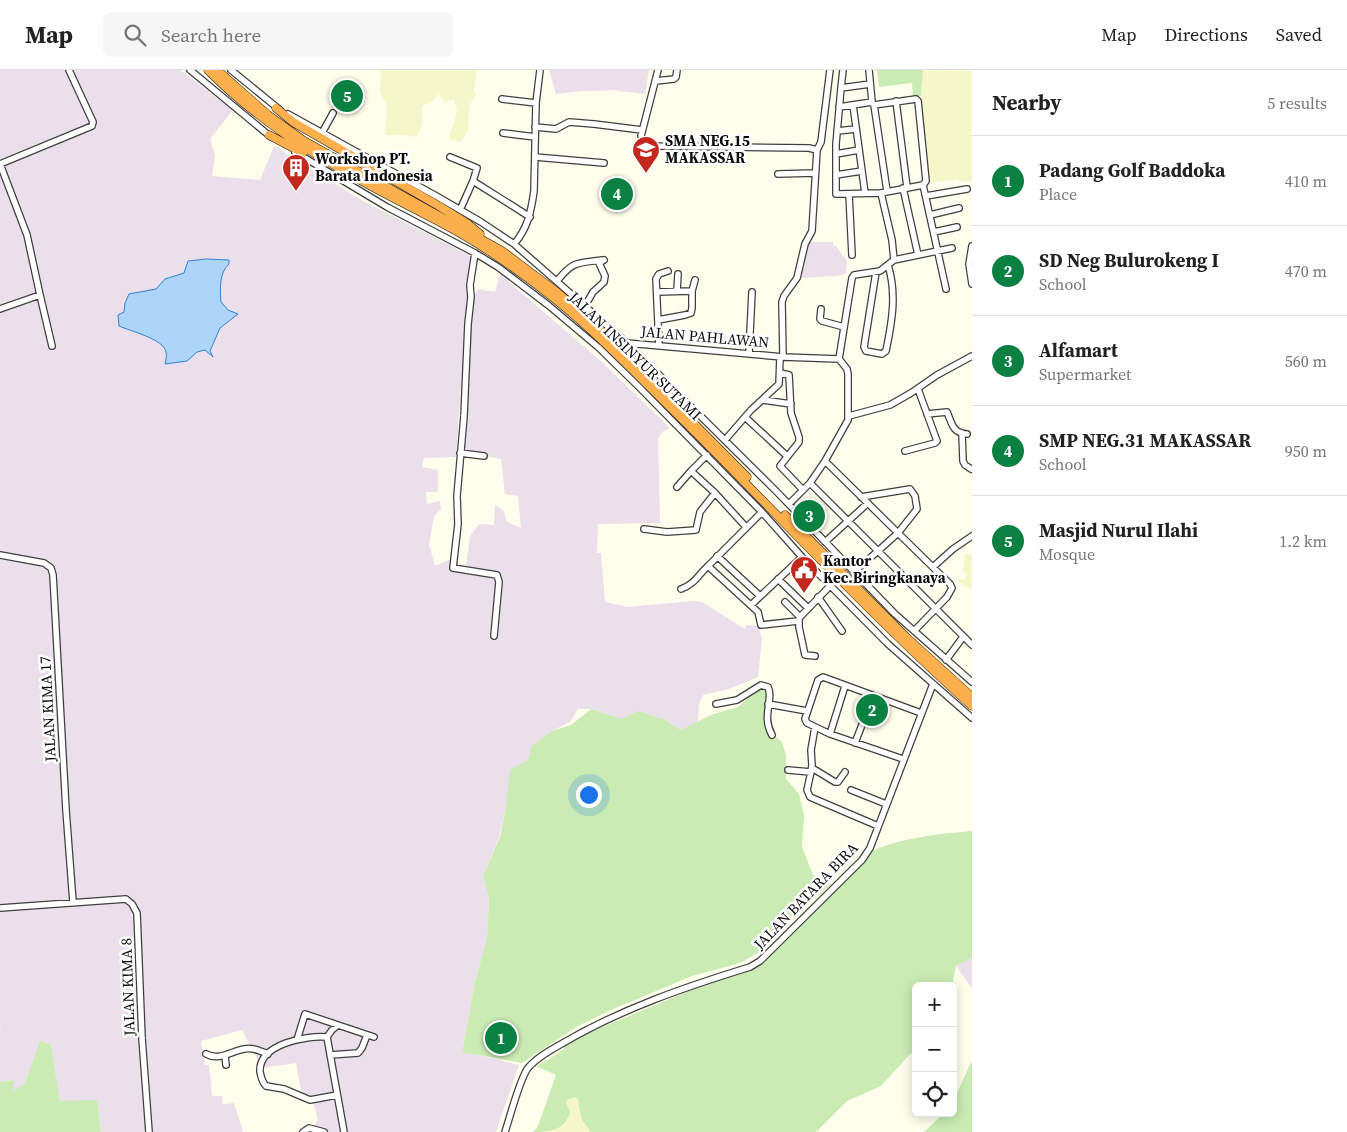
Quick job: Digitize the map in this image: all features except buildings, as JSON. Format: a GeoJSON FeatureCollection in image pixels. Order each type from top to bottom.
{"type":"FeatureCollection","features":[{"type":"Feature","properties":{"kind":"highway","name":"JALAN INSINYUR SUTAMI"},"geometry":{"type":"LineString","coordinates":[[208,70],[276,125],[502,251],[558,293],[604,333],[906,637],[972,697]]}},
{"type":"Feature","properties":{"kind":"highway","name":"JALAN INSINYUR SUTAMI"},"geometry":{"type":"LineString","coordinates":[[217,70],[299,145],[363,182],[468,238],[506,262],[575,316],[622,359],[770,506],[894,635],[972,706]]}},
{"type":"Feature","properties":{"kind":"highway"},"geometry":{"type":"LineString","coordinates":[[276,108],[293,122],[468,224],[502,251]]}},
{"type":"Feature","properties":{"kind":"highway"},"geometry":{"type":"LineString","coordinates":[[268,135],[363,182]]}},
{"type":"Feature","properties":{"kind":"highway"},"geometry":{"type":"LineString","coordinates":[[906,637],[919,644],[972,690]]}},
{"type":"Feature","properties":{"kind":"street"},"geometry":{"type":"LineString","coordinates":[[52,346],[27,235],[0,164],[92,126],[92,122],[69,70]]}},
{"type":"Feature","properties":{"kind":"street"},"geometry":{"type":"LineString","coordinates":[[190,70],[268,135],[388,207],[475,253],[523,286],[598,348],[707,455],[802,557],[888,644],[972,718]]}},
{"type":"Feature","properties":{"kind":"street"},"geometry":{"type":"LineString","coordinates":[[231,70],[276,108],[460,210],[514,244],[627,343],[914,631],[972,682]]}},
{"type":"Feature","properties":{"kind":"street"},"geometry":{"type":"LineString","coordinates":[[514,244],[526,228],[530,217],[534,191],[534,137],[540,70]]}},
{"type":"Feature","properties":{"kind":"street"},"geometry":{"type":"LineString","coordinates":[[658,70],[641,136],[642,141],[649,146],[809,148],[818,150]]}},
{"type":"Feature","properties":{"kind":"street"},"geometry":{"type":"LineString","coordinates":[[656,81],[674,80],[676,70]]}},
{"type":"Feature","properties":{"kind":"street","name":"JALAN PAHLAWAN"},"geometry":{"type":"LineString","coordinates":[[725,440],[745,416],[779,384],[782,302],[797,278],[805,244],[812,232],[815,173],[830,70]]}},
{"type":"Feature","properties":{"kind":"street"},"geometry":{"type":"LineString","coordinates":[[843,70],[838,107],[836,194],[884,192],[923,185]]}},
{"type":"Feature","properties":{"kind":"street"},"geometry":{"type":"LineString","coordinates":[[869,70],[894,260]]}},
{"type":"Feature","properties":{"kind":"street"},"geometry":{"type":"LineString","coordinates":[[841,88],[870,84]]}},
{"type":"Feature","properties":{"kind":"street"},"geometry":{"type":"LineString","coordinates":[[502,99],[536,103]]}},
{"type":"Feature","properties":{"kind":"street"},"geometry":{"type":"LineString","coordinates":[[838,107],[911,99],[918,101],[926,181],[923,185],[946,289]]}},
{"type":"Feature","properties":{"kind":"street"},"geometry":{"type":"LineString","coordinates":[[896,101],[905,188],[918,255]]}},
{"type":"Feature","properties":{"kind":"street"},"geometry":{"type":"LineString","coordinates":[[853,105],[865,193]]}},
{"type":"Feature","properties":{"kind":"street"},"geometry":{"type":"LineString","coordinates":[[322,133],[333,113]]}},
{"type":"Feature","properties":{"kind":"street"},"geometry":{"type":"LineString","coordinates":[[535,127],[556,129],[569,122],[642,130]]}},
{"type":"Feature","properties":{"kind":"street"},"geometry":{"type":"LineString","coordinates":[[837,131],[856,129]]}},
{"type":"Feature","properties":{"kind":"street"},"geometry":{"type":"LineString","coordinates":[[503,133],[534,137]]}},
{"type":"Feature","properties":{"kind":"street"},"geometry":{"type":"LineString","coordinates":[[836,154],[859,150]]}},
{"type":"Feature","properties":{"kind":"street"},"geometry":{"type":"LineString","coordinates":[[450,157],[477,168],[460,210]]}},
{"type":"Feature","properties":{"kind":"street"},"geometry":{"type":"LineString","coordinates":[[535,157],[604,163]]}},
{"type":"Feature","properties":{"kind":"street"},"geometry":{"type":"LineString","coordinates":[[836,175],[862,171]]}},
{"type":"Feature","properties":{"kind":"street"},"geometry":{"type":"LineString","coordinates":[[778,174],[815,173]]}},
{"type":"Feature","properties":{"kind":"street"},"geometry":{"type":"LineString","coordinates":[[472,180],[530,217]]}},
{"type":"Feature","properties":{"kind":"street"},"geometry":{"type":"LineString","coordinates":[[926,196],[967,189]]}},
{"type":"Feature","properties":{"kind":"street"},"geometry":{"type":"LineString","coordinates":[[849,194],[852,255]]}},
{"type":"Feature","properties":{"kind":"street"},"geometry":{"type":"LineString","coordinates":[[930,215],[960,208]]}},
{"type":"Feature","properties":{"kind":"street"},"geometry":{"type":"LineString","coordinates":[[934,232],[957,228]]}},
{"type":"Feature","properties":{"kind":"street"},"geometry":{"type":"LineString","coordinates":[[972,246],[972,284]]}},
{"type":"Feature","properties":{"kind":"street"},"geometry":{"type":"LineString","coordinates":[[789,504],[810,482],[825,462],[838,441],[849,416],[847,369],[839,359],[853,276],[876,272],[894,260],[952,248]]}},
{"type":"Feature","properties":{"kind":"street"},"geometry":{"type":"LineString","coordinates":[[475,253],[470,285],[471,297],[464,374],[464,416],[457,496],[458,524],[453,568],[497,575],[500,582],[494,636]]}},
{"type":"Feature","properties":{"kind":"street"},"geometry":{"type":"LineString","coordinates":[[557,281],[566,269],[574,264],[604,260],[599,263],[605,276],[604,282],[593,292],[585,306]]}},
{"type":"Feature","properties":{"kind":"street"},"geometry":{"type":"LineString","coordinates":[[876,272],[864,347],[866,351],[882,354],[886,351],[893,307],[892,277],[888,265]]}},
{"type":"Feature","properties":{"kind":"street"},"geometry":{"type":"LineString","coordinates":[[659,346],[656,277],[668,270]]}},
{"type":"Feature","properties":{"kind":"street"},"geometry":{"type":"LineString","coordinates":[[677,291],[678,274]]}},
{"type":"Feature","properties":{"kind":"street"},"geometry":{"type":"LineString","coordinates":[[658,320],[691,313],[692,291],[695,280]]}},
{"type":"Feature","properties":{"kind":"street"},"geometry":{"type":"LineString","coordinates":[[657,292],[692,291]]}},
{"type":"Feature","properties":{"kind":"street"},"geometry":{"type":"LineString","coordinates":[[749,354],[752,292]]}},
{"type":"Feature","properties":{"kind":"street"},"geometry":{"type":"LineString","coordinates":[[0,309],[40,295]]}},
{"type":"Feature","properties":{"kind":"street"},"geometry":{"type":"LineString","coordinates":[[821,309],[820,319],[822,321],[844,327]]}},
{"type":"Feature","properties":{"kind":"street","name":"JALAN PAHLAWAN"},"geometry":{"type":"LineString","coordinates":[[627,343],[781,357]]}},
{"type":"Feature","properties":{"kind":"street"},"geometry":{"type":"LineString","coordinates":[[849,416],[890,405],[918,389],[937,375],[972,356]]}},
{"type":"Feature","properties":{"kind":"street"},"geometry":{"type":"LineString","coordinates":[[781,357],[839,359]]}},
{"type":"Feature","properties":{"kind":"street"},"geometry":{"type":"LineString","coordinates":[[780,374],[789,375],[791,412],[800,438],[799,442],[781,464],[781,467],[803,490]]}},
{"type":"Feature","properties":{"kind":"street"},"geometry":{"type":"LineString","coordinates":[[904,451],[936,442],[918,389]]}},
{"type":"Feature","properties":{"kind":"street"},"geometry":{"type":"LineString","coordinates":[[763,400],[791,404]]}},
{"type":"Feature","properties":{"kind":"street"},"geometry":{"type":"LineString","coordinates":[[927,414],[948,412],[954,430],[964,433],[963,461],[971,469]]}},
{"type":"Feature","properties":{"kind":"street"},"geometry":{"type":"LineString","coordinates":[[745,416],[787,456]]}},
{"type":"Feature","properties":{"kind":"street"},"geometry":{"type":"LineString","coordinates":[[460,453],[484,456]]}},
{"type":"Feature","properties":{"kind":"street"},"geometry":{"type":"LineString","coordinates":[[677,487],[707,455]]}},
{"type":"Feature","properties":{"kind":"street"},"geometry":{"type":"LineString","coordinates":[[825,462],[950,584],[952,588],[948,597],[914,631]]}},
{"type":"Feature","properties":{"kind":"street"},"geometry":{"type":"LineString","coordinates":[[691,471],[715,493],[746,527]]}},
{"type":"Feature","properties":{"kind":"street"},"geometry":{"type":"LineString","coordinates":[[810,482],[972,645]]}},
{"type":"Feature","properties":{"kind":"street"},"geometry":{"type":"LineString","coordinates":[[854,572],[898,532],[917,509],[912,490],[905,489],[861,497]]}},
{"type":"Feature","properties":{"kind":"street"},"geometry":{"type":"LineString","coordinates":[[644,529],[667,532],[696,530],[700,512],[715,493]]}},
{"type":"Feature","properties":{"kind":"street"},"geometry":{"type":"LineString","coordinates":[[825,542],[868,503]]}},
{"type":"Feature","properties":{"kind":"street"},"geometry":{"type":"LineString","coordinates":[[681,589],[692,584],[717,556],[762,512]]}},
{"type":"Feature","properties":{"kind":"street"},"geometry":{"type":"LineString","coordinates":[[933,566],[972,536]]}},
{"type":"Feature","properties":{"kind":"street","name":"JALAN KIMA 17"},"geometry":{"type":"LineString","coordinates":[[0,555],[44,563],[51,568],[53,575],[73,902]]}},
{"type":"Feature","properties":{"kind":"street"},"geometry":{"type":"LineString","coordinates":[[717,556],[760,596]]}},
{"type":"Feature","properties":{"kind":"street"},"geometry":{"type":"LineString","coordinates":[[751,605],[802,557]]}},
{"type":"Feature","properties":{"kind":"street"},"geometry":{"type":"LineString","coordinates":[[708,566],[758,612],[759,623],[762,625],[799,619],[830,586]]}},
{"type":"Feature","properties":{"kind":"street"},"geometry":{"type":"LineString","coordinates":[[778,579],[808,608]]}},
{"type":"Feature","properties":{"kind":"street"},"geometry":{"type":"LineString","coordinates":[[818,597],[842,631]]}},
{"type":"Feature","properties":{"kind":"street"},"geometry":{"type":"LineString","coordinates":[[785,602],[799,619],[805,654],[815,656]]}},
{"type":"Feature","properties":{"kind":"street"},"geometry":{"type":"LineString","coordinates":[[946,660],[963,637]]}},
{"type":"Feature","properties":{"kind":"street"},"geometry":{"type":"LineString","coordinates":[[903,759],[830,734],[806,721],[807,711],[819,678],[823,677],[921,713]]}},
{"type":"Feature","properties":{"kind":"street","name":"JALAN BATARA BIRA"},"geometry":{"type":"LineString","coordinates":[[505,1132],[525,1074],[531,1064],[580,1033],[623,1012],[664,995],[750,967],[760,961],[862,860],[870,848],[903,759],[934,684]]}},
{"type":"Feature","properties":{"kind":"street"},"geometry":{"type":"LineString","coordinates":[[716,704],[741,699],[763,685],[768,687],[770,690],[767,723],[772,735]]}},
{"type":"Feature","properties":{"kind":"street"},"geometry":{"type":"LineString","coordinates":[[830,734],[845,686]]}},
{"type":"Feature","properties":{"kind":"street"},"geometry":{"type":"LineString","coordinates":[[855,743],[873,696]]}},
{"type":"Feature","properties":{"kind":"street"},"geometry":{"type":"LineString","coordinates":[[768,704],[807,711]]}},
{"type":"Feature","properties":{"kind":"street"},"geometry":{"type":"LineString","coordinates":[[815,727],[807,790],[810,797],[878,826]]}},
{"type":"Feature","properties":{"kind":"street"},"geometry":{"type":"LineString","coordinates":[[788,770],[811,770],[835,782],[838,782],[844,772]]}},
{"type":"Feature","properties":{"kind":"street"},"geometry":{"type":"LineString","coordinates":[[850,790],[886,804]]}},
{"type":"Feature","properties":{"kind":"street","name":"JALAN KIMA 8"},"geometry":{"type":"LineString","coordinates":[[73,902],[126,900],[132,904],[137,913],[142,1038],[150,1132]]}},
{"type":"Feature","properties":{"kind":"street"},"geometry":{"type":"LineString","coordinates":[[0,908],[73,902]]}},
{"type":"Feature","properties":{"kind":"street"},"geometry":{"type":"LineString","coordinates":[[297,1040],[305,1014],[374,1037]]}},
{"type":"Feature","properties":{"kind":"street"},"geometry":{"type":"LineString","coordinates":[[338,1025],[332,1030],[328,1038],[344,1132]]}},
{"type":"Feature","properties":{"kind":"street"},"geometry":{"type":"LineString","coordinates":[[330,1055],[358,1053],[361,1050],[366,1035]]}},
{"type":"Feature","properties":{"kind":"street"},"geometry":{"type":"LineString","coordinates":[[328,1038],[312,1037],[297,1040],[276,1048],[268,1054],[260,1065],[262,1082],[266,1086],[284,1089],[310,1100],[337,1095]]}},
{"type":"Feature","properties":{"kind":"street"},"geometry":{"type":"LineString","coordinates":[[206,1054],[225,1056],[244,1049],[256,1049],[268,1054]]}},
{"type":"Feature","properties":{"kind":"street"},"geometry":{"type":"LineString","coordinates":[[225,1056],[226,1065]]}},
{"type":"Feature","properties":{"kind":"street"},"geometry":{"type":"LineString","coordinates":[[304,1132],[309,1128],[324,1132]]}},
{"type":"Feature","properties":{"kind":"shaded area"},"geometry":{"type":"Polygon","coordinates":[[[0,70],[180,70],[233,110],[210,139],[215,155],[212,176],[260,180],[274,146],[281,148],[287,154],[363,201],[473,257],[470,285],[473,297],[478,289],[495,292],[500,274],[603,363],[670,428],[662,432],[658,439],[660,523],[598,524],[597,553],[601,553],[605,602],[627,607],[693,601],[702,602],[745,629],[746,625],[758,626],[762,638],[758,677],[729,689],[703,695],[699,704],[698,722],[681,730],[665,720],[622,719],[591,709],[578,709],[570,722],[552,731],[528,760],[506,807],[499,838],[483,876],[489,899],[487,938],[475,982],[462,1051],[519,1065],[496,1132],[302,1132],[312,1129],[318,1119],[313,1103],[303,1101],[296,1063],[262,1068],[242,1030],[201,1041],[205,1065],[209,1065],[212,1096],[222,1096],[223,1104],[234,1103],[243,1132],[101,1132],[97,1101],[60,1102],[51,1045],[41,1042],[25,1083],[13,1093],[13,1080],[0,1082],[0,70]],[[461,386],[456,457],[424,458],[422,467],[438,470],[438,492],[426,492],[427,504],[440,501],[441,509],[434,516],[429,544],[435,566],[449,560],[466,566],[470,536],[479,524],[494,525],[495,505],[504,511],[507,522],[521,528],[518,496],[505,494],[501,459],[462,452],[463,387],[461,386]]]}},
{"type":"Feature","properties":{"kind":"shaded area"},"geometry":{"type":"Polygon","coordinates":[[[549,70],[649,70],[645,94],[613,90],[556,94],[549,70]]]}},
{"type":"Feature","properties":{"kind":"shaded area"},"geometry":{"type":"Polygon","coordinates":[[[808,242],[833,242],[833,245],[836,246],[847,261],[846,274],[799,278],[808,242]]]}},
{"type":"Feature","properties":{"kind":"shaded area"},"geometry":{"type":"Polygon","coordinates":[[[972,958],[972,988],[956,966],[972,958]]]}},
{"type":"Feature","properties":{"kind":"green space"},"geometry":{"type":"Polygon","coordinates":[[[381,70],[477,70],[474,91],[476,95],[469,106],[468,130],[461,142],[449,139],[457,111],[454,99],[445,102],[438,94],[432,102],[422,106],[422,124],[417,137],[385,135],[387,106],[380,92],[381,70]]]}},
{"type":"Feature","properties":{"kind":"green space"},"geometry":{"type":"Polygon","coordinates":[[[877,70],[923,70],[921,96],[913,97],[912,83],[879,87],[877,70]]]}},
{"type":"Feature","properties":{"kind":"green space"},"geometry":{"type":"Polygon","coordinates":[[[923,70],[972,71],[972,181],[959,182],[959,179],[928,183],[921,96],[923,70]]]}},
{"type":"Feature","properties":{"kind":"green space"},"geometry":{"type":"Polygon","coordinates":[[[965,553],[972,556],[972,589],[959,582],[959,579],[964,580],[967,575],[963,571],[965,553]]]}},
{"type":"Feature","properties":{"kind":"green space"},"geometry":{"type":"Polygon","coordinates":[[[760,688],[768,691],[767,729],[782,742],[786,755],[786,779],[799,794],[804,816],[802,847],[813,875],[830,885],[786,922],[763,950],[740,963],[692,976],[611,1010],[578,1026],[522,1063],[462,1052],[475,982],[487,938],[489,899],[483,876],[500,837],[506,807],[510,770],[528,760],[532,746],[552,731],[571,725],[591,709],[622,719],[638,711],[665,720],[681,730],[711,715],[738,707],[760,688]]]}},
{"type":"Feature","properties":{"kind":"green space"},"geometry":{"type":"Polygon","coordinates":[[[972,831],[972,958],[956,966],[953,982],[912,982],[912,1053],[881,1086],[847,1101],[816,1132],[591,1132],[582,1120],[577,1097],[566,1102],[570,1113],[564,1124],[551,1131],[533,1132],[538,1126],[556,1075],[536,1066],[564,1049],[562,1044],[763,960],[865,854],[904,840],[972,831]]]}},
{"type":"Feature","properties":{"kind":"green space"},"geometry":{"type":"Polygon","coordinates":[[[40,1041],[51,1045],[60,1101],[97,1100],[101,1132],[0,1132],[0,1082],[13,1080],[13,1092],[25,1083],[40,1041]]]}},
{"type":"Feature","properties":{"kind":"green space"},"geometry":{"type":"Polygon","coordinates":[[[972,1062],[972,1132],[924,1132],[940,1117],[957,1117],[957,1094],[972,1062]]]}},
{"type":"Feature","properties":{"kind":"green space"},"geometry":{"type":"Polygon","coordinates":[[[577,1097],[582,1120],[591,1132],[550,1132],[562,1127],[568,1119],[566,1102],[577,1097]]]}},
{"type":"Feature","properties":{"kind":"water"},"geometry":{"type":"Polygon","coordinates":[[[206,259],[229,260],[229,264],[223,272],[220,287],[221,302],[228,310],[238,314],[220,328],[210,351],[213,357],[205,350],[197,352],[187,361],[165,364],[166,352],[164,347],[153,339],[119,326],[118,315],[124,312],[129,294],[156,289],[165,279],[184,273],[188,261],[206,259]]]}},
{"type":"Feature","properties":{"kind":"place","name":"Masjid Nurul Ilahi"},"geometry":{"type":"Point","coordinates":[347,96]}},
{"type":"Feature","properties":{"kind":"place","name":"SMA NEG.15 MAKASSAR"},"geometry":{"type":"Point","coordinates":[646,174]}},
{"type":"Feature","properties":{"kind":"place","name":"Workshop PT. Barata Indonesia"},"geometry":{"type":"Point","coordinates":[296,192]}},
{"type":"Feature","properties":{"kind":"place","name":"SMP NEG.31 MAKASSAR"},"geometry":{"type":"Point","coordinates":[617,194]}},
{"type":"Feature","properties":{"kind":"place","name":"Alfamart"},"geometry":{"type":"Point","coordinates":[809,516]}},
{"type":"Feature","properties":{"kind":"place","name":"Kantor Kec.Biringkanaya"},"geometry":{"type":"Point","coordinates":[804,594]}},
{"type":"Feature","properties":{"kind":"place","name":"SD Neg Bulurokeng I"},"geometry":{"type":"Point","coordinates":[872,710]}},
{"type":"Feature","properties":{"kind":"place","name":"Padang Golf Baddoka"},"geometry":{"type":"Point","coordinates":[501,1038]}}]}
